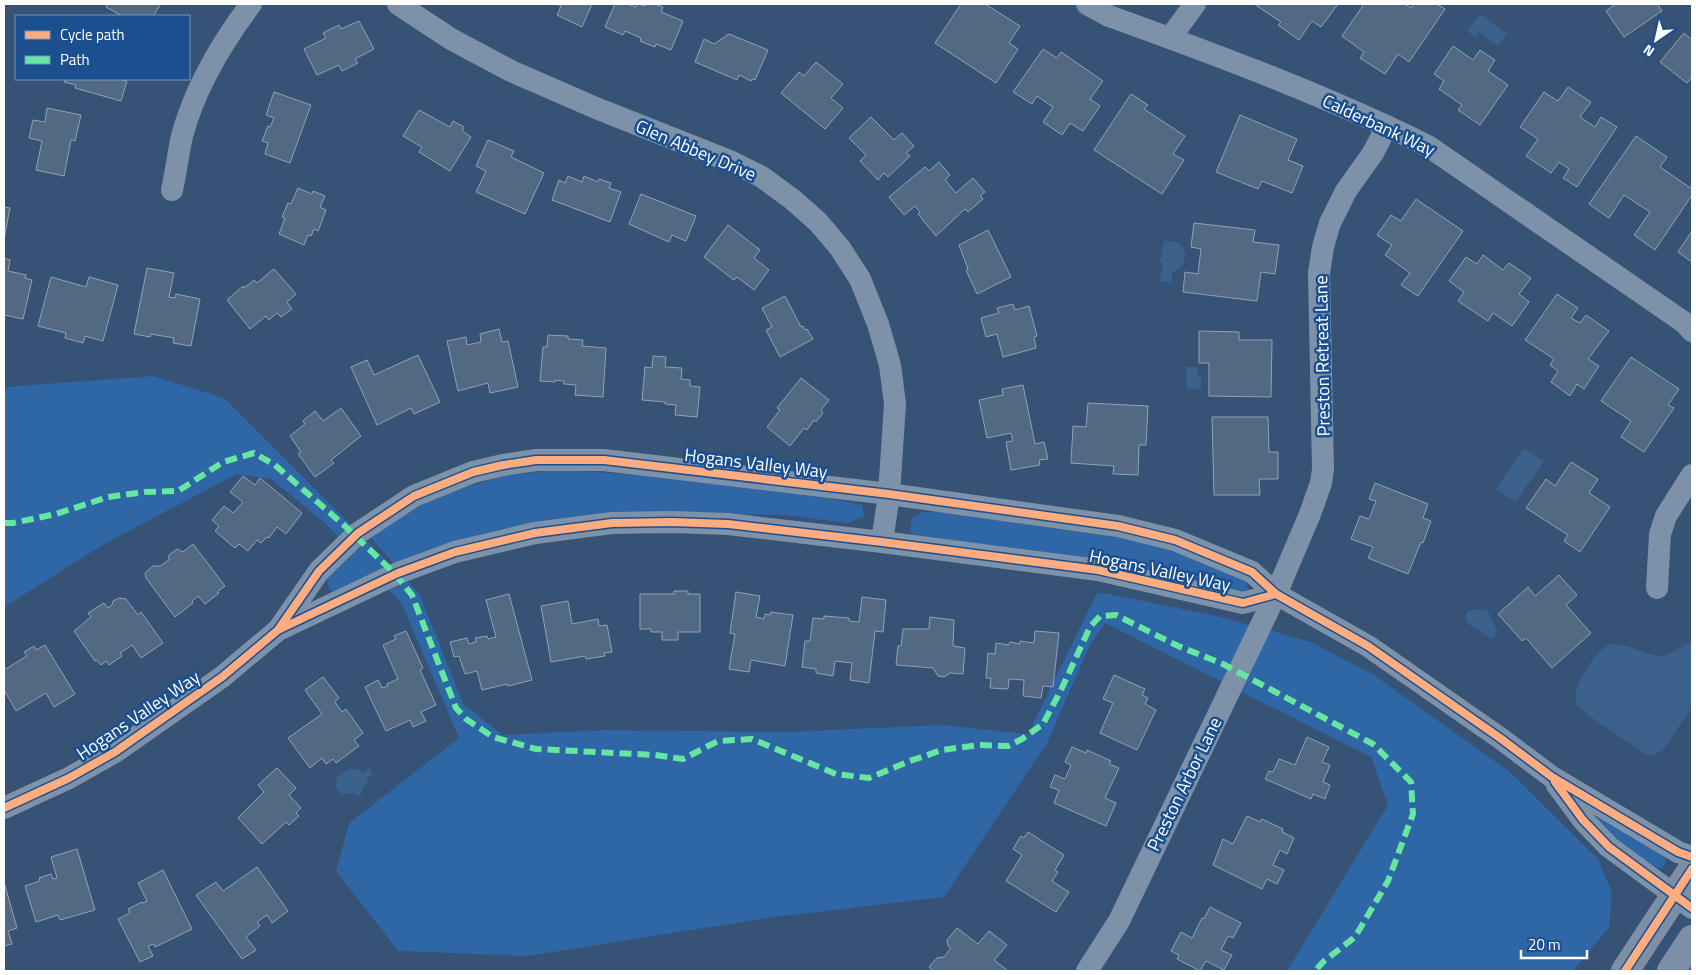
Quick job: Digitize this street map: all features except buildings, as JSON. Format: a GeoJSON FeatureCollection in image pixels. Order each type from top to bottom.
{"type":"FeatureCollection","features":[{"type":"Feature","properties":{"kind":"main road"},"geometry":{"type":"LineString","coordinates":[[1625,971],[1684,901],[1692,869]]}},
{"type":"Feature","properties":{"kind":"main road"},"geometry":{"type":"LineString","coordinates":[[1671,971],[1692,939]]}},
{"type":"Feature","properties":{"kind":"street"},"geometry":{"type":"LineString","coordinates":[[172,190],[182,136],[208,68],[227,36],[251,4]]}},
{"type":"Feature","properties":{"kind":"street","name":"Glen Abbey Drive"},"geometry":{"type":"LineString","coordinates":[[398,4],[451,39],[511,71],[587,104],[732,162],[762,177],[792,199],[818,222],[840,248],[860,279],[878,324],[890,365],[896,404],[889,494],[882,542]]}},
{"type":"Feature","properties":{"kind":"street","name":"Calderbank Way"},"geometry":{"type":"LineString","coordinates":[[1087,4],[1109,16],[1170,38],[1331,102],[1428,146],[1686,323],[1692,331]]}},
{"type":"Feature","properties":{"kind":"street"},"geometry":{"type":"LineString","coordinates":[[1170,38],[1195,4]]}},
{"type":"Feature","properties":{"kind":"street","name":"Preston Retreat Lane"},"geometry":{"type":"LineString","coordinates":[[1276,594],[1321,483],[1323,468],[1319,274],[1323,247],[1330,222],[1346,191],[1372,153],[1387,126]]}},
{"type":"Feature","properties":{"kind":"street","name":"Hogans Valley Way"},"geometry":{"type":"LineString","coordinates":[[278,630],[319,571],[358,533],[414,496],[473,472],[536,460],[604,460],[889,494],[1118,526],[1175,540],[1252,572],[1276,594],[1368,646],[1500,738],[1552,778],[1678,852],[1692,857]]}},
{"type":"Feature","properties":{"kind":"street"},"geometry":{"type":"LineString","coordinates":[[1657,588],[1660,534],[1666,516],[1692,475]]}},
{"type":"Feature","properties":{"kind":"street","name":"Hogans Valley Way"},"geometry":{"type":"LineString","coordinates":[[4,808],[69,778],[115,752],[222,677],[278,630],[398,573],[455,552],[535,533],[612,523],[672,522],[728,524],[1098,570],[1243,603],[1276,594]]}},
{"type":"Feature","properties":{"kind":"street","name":"Preston Arbor Lane"},"geometry":{"type":"LineString","coordinates":[[1087,971],[1119,921],[1276,594]]}},
{"type":"Feature","properties":{"kind":"street","name":"Hogans Valley Way"},"geometry":{"type":"LineString","coordinates":[[1552,778],[1583,820],[1609,847],[1684,901]]}},
{"type":"Feature","properties":{"kind":"shaded area"},"geometry":{"type":"Polygon","coordinates":[[[1480,14],[1507,34],[1498,46],[1479,32],[1476,37],[1467,31],[1480,14]]]}},
{"type":"Feature","properties":{"kind":"shaded area"},"geometry":{"type":"Polygon","coordinates":[[[1164,241],[1178,242],[1186,253],[1183,265],[1172,273],[1171,283],[1160,281],[1163,262],[1160,262],[1164,241]]]}},
{"type":"Feature","properties":{"kind":"shaded area"},"geometry":{"type":"Polygon","coordinates":[[[1186,367],[1197,367],[1198,376],[1201,376],[1201,389],[1187,389],[1186,367]]]}},
{"type":"Feature","properties":{"kind":"shaded area"},"geometry":{"type":"Polygon","coordinates":[[[153,376],[224,398],[419,593],[464,705],[503,735],[604,730],[793,732],[942,725],[1028,734],[1097,593],[1104,593],[1221,617],[1311,642],[1374,675],[1510,772],[1598,859],[1612,892],[1609,927],[1573,971],[1287,971],[1388,805],[1371,757],[1105,623],[1090,645],[1047,743],[944,897],[767,918],[528,956],[398,951],[336,871],[349,823],[459,738],[401,602],[376,577],[336,594],[329,588],[326,578],[352,552],[325,523],[271,479],[237,474],[106,543],[4,607],[4,387],[153,376]]]}},
{"type":"Feature","properties":{"kind":"shaded area"},"geometry":{"type":"Polygon","coordinates":[[[1524,448],[1544,461],[1516,502],[1496,489],[1524,448]]]}},
{"type":"Feature","properties":{"kind":"shaded area"},"geometry":{"type":"Polygon","coordinates":[[[557,470],[660,477],[812,496],[862,505],[864,517],[848,523],[783,515],[722,514],[396,566],[369,536],[396,518],[447,493],[501,476],[557,470]]]}},
{"type":"Feature","properties":{"kind":"shaded area"},"geometry":{"type":"Polygon","coordinates":[[[923,512],[942,512],[1117,537],[1162,546],[1234,572],[1247,582],[1248,590],[1245,594],[917,540],[910,531],[912,518],[923,512]]]}},
{"type":"Feature","properties":{"kind":"shaded area"},"geometry":{"type":"Polygon","coordinates":[[[1468,611],[1487,611],[1498,633],[1491,639],[1468,624],[1465,616],[1468,611]]]}},
{"type":"Feature","properties":{"kind":"shaded area"},"geometry":{"type":"Polygon","coordinates":[[[1692,640],[1692,707],[1663,750],[1653,755],[1647,755],[1597,722],[1576,704],[1576,692],[1581,679],[1595,656],[1607,646],[1618,644],[1662,656],[1674,652],[1692,640]]]}},
{"type":"Feature","properties":{"kind":"shaded area"},"geometry":{"type":"Polygon","coordinates":[[[350,768],[360,770],[362,773],[369,768],[373,774],[366,779],[368,781],[362,789],[361,795],[358,796],[354,793],[342,795],[336,787],[337,777],[350,768]]]}},
{"type":"Feature","properties":{"kind":"shaded area"},"geometry":{"type":"Polygon","coordinates":[[[1600,816],[1665,857],[1666,863],[1662,869],[1653,866],[1636,855],[1596,824],[1596,818],[1600,816]]]}},
{"type":"Feature","properties":{"kind":"marked path"},"geometry":{"type":"LineString","coordinates":[[4,523],[13,523],[56,514],[108,497],[145,492],[178,491],[223,462],[254,453],[275,465],[345,526],[395,574],[412,595],[456,708],[466,719],[493,737],[536,749],[655,755],[683,759],[718,741],[752,739],[836,774],[869,778],[942,750],[979,745],[1008,746],[1022,739],[1043,724],[1090,627],[1100,616],[1116,615],[1178,646],[1223,664],[1373,744],[1411,782],[1413,814],[1388,881],[1355,937],[1323,962],[1315,971]]}},
{"type":"Feature","properties":{"kind":"cycle path"},"geometry":{"type":"LineString","coordinates":[[278,630],[319,571],[358,533],[414,496],[473,472],[536,460],[604,460],[889,494],[1118,526],[1175,540],[1252,572],[1276,594],[1368,646],[1500,738],[1552,777],[1678,852],[1692,857]]}},
{"type":"Feature","properties":{"kind":"cycle path"},"geometry":{"type":"LineString","coordinates":[[4,808],[69,778],[115,752],[222,677],[278,630],[398,573],[455,552],[535,533],[612,523],[672,522],[728,524],[1098,570],[1243,603],[1276,594]]}},
{"type":"Feature","properties":{"kind":"cycle path"},"geometry":{"type":"LineString","coordinates":[[1555,782],[1583,820],[1609,847],[1692,908]]}},
{"type":"Feature","properties":{"kind":"cycle path"},"geometry":{"type":"LineString","coordinates":[[1625,971],[1692,869]]}}]}
